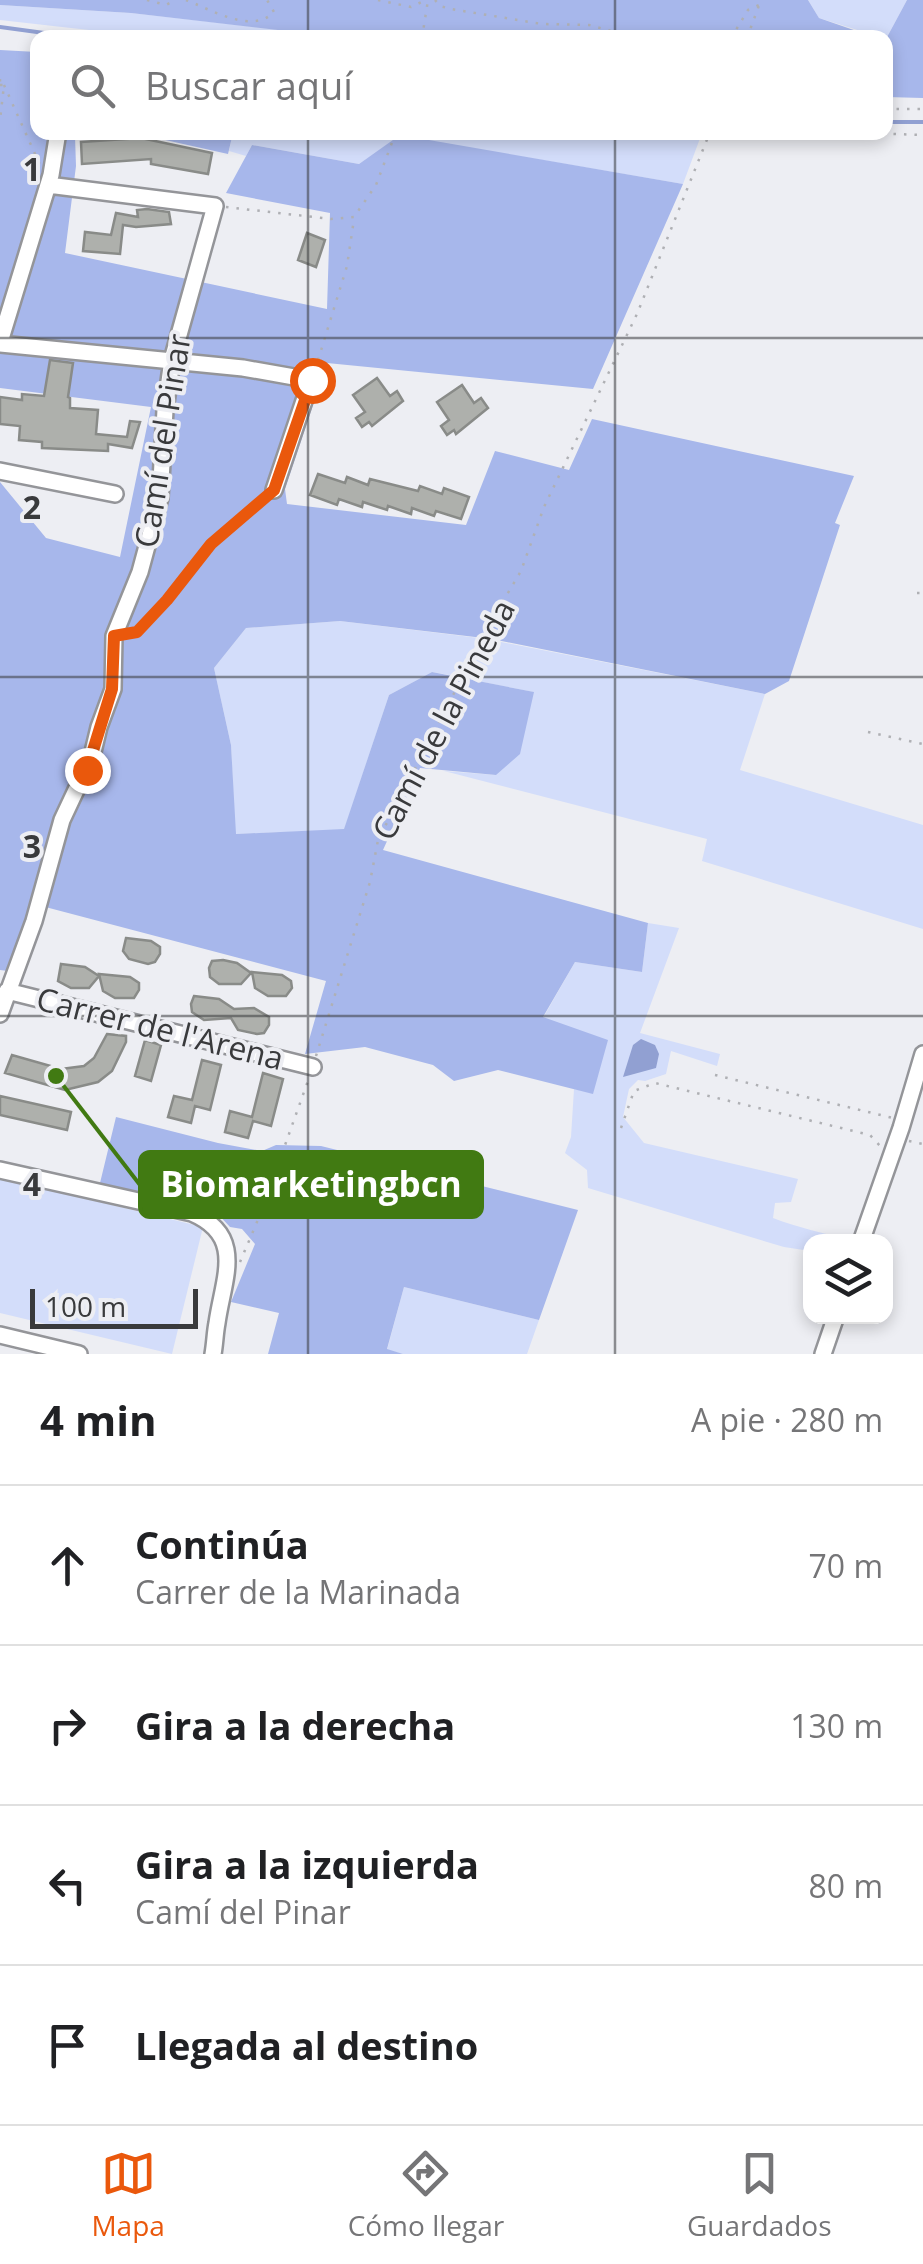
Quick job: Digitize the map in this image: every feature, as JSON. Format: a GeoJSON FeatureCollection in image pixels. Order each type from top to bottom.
{"type":"FeatureCollection","features":[{"type":"Feature","properties":{"kind":"street"},"geometry":{"type":"LineString","coordinates":[[56,140],[48,184],[0,343],[172,360],[312,380],[274,490]]}},
{"type":"Feature","properties":{"kind":"street"},"geometry":{"type":"LineString","coordinates":[[48,184],[215,206]]}},
{"type":"Feature","properties":{"kind":"street","name":"Camí del Pinar"},"geometry":{"type":"LineString","coordinates":[[0,1014],[34,921],[62,820],[92,756],[112,689],[114,636],[155,524],[172,360],[215,206]]}},
{"type":"Feature","properties":{"kind":"street"},"geometry":{"type":"LineString","coordinates":[[0,471],[116,494]]}},
{"type":"Feature","properties":{"kind":"street","name":"Carrer de l'Arena"},"geometry":{"type":"LineString","coordinates":[[7,991],[313,1066]]}},
{"type":"Feature","properties":{"kind":"street"},"geometry":{"type":"LineString","coordinates":[[864,1234],[923,1054]]}},
{"type":"Feature","properties":{"kind":"street"},"geometry":{"type":"LineString","coordinates":[[0,1170],[204,1218],[223,1240],[227,1254],[226,1284],[204,1353]]}},
{"type":"Feature","properties":{"kind":"street"},"geometry":{"type":"LineString","coordinates":[[823,1354],[833,1324]]}},
{"type":"Feature","properties":{"kind":"street"},"geometry":{"type":"LineString","coordinates":[[0,1335],[78,1354]]}},
{"type":"Feature","properties":{"kind":"path"},"geometry":{"type":"LineString","coordinates":[[148,0],[166,5],[175,0]]}},
{"type":"Feature","properties":{"kind":"path"},"geometry":{"type":"LineString","coordinates":[[186,0],[248,22],[268,18],[274,12],[267,0]]}},
{"type":"Feature","properties":{"kind":"path"},"geometry":{"type":"LineString","coordinates":[[378,0],[411,7],[427,0]]}},
{"type":"Feature","properties":{"kind":"path"},"geometry":{"type":"LineString","coordinates":[[423,30],[427,0]]}},
{"type":"Feature","properties":{"kind":"path"},"geometry":{"type":"LineString","coordinates":[[435,0],[451,9],[608,30]]}},
{"type":"Feature","properties":{"kind":"path"},"geometry":{"type":"LineString","coordinates":[[736,30],[748,10],[760,2]]}},
{"type":"Feature","properties":{"kind":"path"},"geometry":{"type":"LineString","coordinates":[[750,30],[760,2]]}},
{"type":"Feature","properties":{"kind":"path"},"geometry":{"type":"LineString","coordinates":[[0,120],[1,84]]}},
{"type":"Feature","properties":{"kind":"path"},"geometry":{"type":"LineString","coordinates":[[1,84],[48,184]]}},
{"type":"Feature","properties":{"kind":"path"},"geometry":{"type":"LineString","coordinates":[[893,109],[923,109]]}},
{"type":"Feature","properties":{"kind":"path"},"geometry":{"type":"LineString","coordinates":[[893,134],[923,135]]}},
{"type":"Feature","properties":{"kind":"path"},"geometry":{"type":"LineString","coordinates":[[312,380],[347,266],[354,217],[376,185],[393,140]]}},
{"type":"Feature","properties":{"kind":"path","name":"Camí de la Pineda"},"geometry":{"type":"LineString","coordinates":[[226,1284],[246,1251],[313,1066],[370,882],[378,840],[492,618],[521,571],[544,507],[637,314],[707,140]]}},
{"type":"Feature","properties":{"kind":"path"},"geometry":{"type":"LineString","coordinates":[[215,206],[354,217]]}},
{"type":"Feature","properties":{"kind":"path"},"geometry":{"type":"LineString","coordinates":[[114,636],[137,632],[211,544],[274,490]]}},
{"type":"Feature","properties":{"kind":"path"},"geometry":{"type":"LineString","coordinates":[[917,592],[923,593]]}},
{"type":"Feature","properties":{"kind":"path"},"geometry":{"type":"LineString","coordinates":[[868,732],[923,744]]}},
{"type":"Feature","properties":{"kind":"path"},"geometry":{"type":"LineString","coordinates":[[715,1075],[904,1120]]}},
{"type":"Feature","properties":{"kind":"path"},"geometry":{"type":"LineString","coordinates":[[621,1128],[634,1091],[655,1083],[870,1135],[890,1161]]}},
{"type":"Feature","properties":{"kind":"shaded area"},"geometry":{"type":"Polygon","coordinates":[[[0,0],[808,0],[819,18],[854,30],[278,30],[131,13],[0,5],[0,0]]]}},
{"type":"Feature","properties":{"kind":"shaded area"},"geometry":{"type":"Polygon","coordinates":[[[808,0],[907,0],[891,30],[857,30],[819,18],[808,0]]]}},
{"type":"Feature","properties":{"kind":"shaded area"},"geometry":{"type":"Polygon","coordinates":[[[907,0],[923,0],[923,98],[893,97],[891,30],[907,0]]]}},
{"type":"Feature","properties":{"kind":"shaded area"},"geometry":{"type":"Polygon","coordinates":[[[0,5],[131,13],[284,30],[89,30],[0,20],[0,5]]]}},
{"type":"Feature","properties":{"kind":"shaded area"},"geometry":{"type":"Polygon","coordinates":[[[0,50],[30,52],[30,140],[75,140],[76,166],[65,253],[327,309],[330,213],[226,193],[252,145],[359,164],[393,140],[429,140],[683,184],[593,389],[327,363],[285,489],[287,504],[466,525],[495,451],[569,470],[592,419],[854,476],[835,523],[840,525],[789,681],[765,694],[492,639],[340,621],[246,628],[214,668],[231,745],[236,834],[344,829],[389,695],[432,672],[534,692],[520,754],[496,775],[420,768],[383,850],[648,923],[642,972],[575,962],[543,1017],[608,1040],[593,1094],[498,1070],[454,1081],[433,1065],[365,1047],[305,1054],[326,981],[34,904],[8,971],[0,970],[0,482],[46,538],[120,557],[151,407],[0,388],[0,50]]]}},
{"type":"Feature","properties":{"kind":"shaded area"},"geometry":{"type":"Polygon","coordinates":[[[165,140],[231,140],[228,154],[165,140]]]}},
{"type":"Feature","properties":{"kind":"shaded area"},"geometry":{"type":"Polygon","coordinates":[[[231,140],[394,140],[359,164],[252,145],[246,156],[229,151],[231,140]]]}},
{"type":"Feature","properties":{"kind":"shaded area"},"geometry":{"type":"Polygon","coordinates":[[[424,140],[699,140],[683,184],[424,140]]]}},
{"type":"Feature","properties":{"kind":"shaded area"},"geometry":{"type":"Polygon","coordinates":[[[340,621],[479,638],[460,677],[432,672],[389,695],[344,830],[235,834],[231,745],[214,668],[246,628],[340,621]]]}},
{"type":"Feature","properties":{"kind":"shaded area"},"geometry":{"type":"Polygon","coordinates":[[[486,639],[765,694],[740,770],[923,825],[923,929],[702,861],[707,839],[444,771],[496,775],[533,692],[468,679],[486,639]]]}},
{"type":"Feature","properties":{"kind":"shaded area"},"geometry":{"type":"Polygon","coordinates":[[[648,923],[679,928],[640,1033],[720,1054],[717,1066],[671,1051],[666,1074],[638,1080],[629,1089],[623,1117],[644,1143],[798,1179],[791,1202],[775,1203],[773,1218],[825,1234],[803,1234],[803,1250],[588,1188],[587,1170],[565,1153],[571,1137],[574,1089],[593,1093],[543,1018],[575,962],[642,972],[648,923]]]}},
{"type":"Feature","properties":{"kind":"shaded area"},"geometry":{"type":"Polygon","coordinates":[[[641,1039],[655,1045],[659,1054],[656,1068],[623,1077],[633,1045],[641,1039]]]}},
{"type":"Feature","properties":{"kind":"shaded area"},"geometry":{"type":"Polygon","coordinates":[[[116,1117],[262,1151],[276,1145],[321,1146],[578,1210],[539,1320],[404,1287],[387,1349],[403,1354],[268,1354],[279,1313],[231,1302],[255,1244],[242,1229],[230,1227],[216,1212],[100,1183],[116,1117]]]}},
{"type":"Feature","properties":{"kind":"shaded area"},"geometry":{"type":"Polygon","coordinates":[[[0,1178],[203,1227],[172,1354],[0,1313],[0,1178]]]}},
{"type":"Feature","properties":{"kind":"shaded area"},"geometry":{"type":"Polygon","coordinates":[[[404,1287],[539,1320],[527,1354],[403,1354],[387,1350],[404,1287]]]}},
{"type":"Feature","properties":{"kind":"building"},"geometry":{"type":"Polygon","coordinates":[[[150,140],[212,153],[208,174],[151,164],[151,159],[82,164],[81,142],[150,140]]]}},
{"type":"Feature","properties":{"kind":"building"},"geometry":{"type":"Polygon","coordinates":[[[137,210],[169,212],[171,224],[123,225],[120,254],[83,251],[85,232],[111,235],[116,213],[138,217],[137,210]]]}},
{"type":"Feature","properties":{"kind":"building"},"geometry":{"type":"Polygon","coordinates":[[[307,233],[325,240],[316,267],[298,260],[307,233]]]}},
{"type":"Feature","properties":{"kind":"building"},"geometry":{"type":"Polygon","coordinates":[[[50,360],[73,363],[70,408],[98,410],[96,434],[127,437],[130,421],[140,422],[132,448],[108,444],[108,451],[42,448],[42,442],[19,440],[20,426],[0,424],[0,397],[22,400],[22,394],[44,396],[50,360]]]}},
{"type":"Feature","properties":{"kind":"building"},"geometry":{"type":"Polygon","coordinates":[[[377,378],[390,396],[397,391],[403,401],[372,426],[369,422],[362,427],[356,418],[365,412],[353,395],[377,378]]]}},
{"type":"Feature","properties":{"kind":"building"},"geometry":{"type":"Polygon","coordinates":[[[462,385],[474,403],[481,398],[488,408],[456,434],[454,430],[447,435],[441,426],[449,420],[437,402],[462,385]]]}},
{"type":"Feature","properties":{"kind":"building"},"geometry":{"type":"Polygon","coordinates":[[[318,474],[345,483],[347,477],[368,485],[370,479],[418,491],[420,486],[442,494],[444,488],[469,497],[461,519],[412,508],[411,514],[388,506],[387,510],[363,502],[362,507],[339,499],[337,505],[310,495],[318,474]]]}},
{"type":"Feature","properties":{"kind":"building"},"geometry":{"type":"Polygon","coordinates":[[[126,938],[151,941],[160,947],[155,962],[129,959],[123,951],[126,938]]]}},
{"type":"Feature","properties":{"kind":"building"},"geometry":{"type":"Polygon","coordinates":[[[212,961],[237,963],[251,973],[241,984],[219,984],[210,977],[209,968],[212,961]]]}},
{"type":"Feature","properties":{"kind":"building"},"geometry":{"type":"Polygon","coordinates":[[[61,964],[85,967],[99,976],[89,988],[71,988],[58,981],[61,964]]]}},
{"type":"Feature","properties":{"kind":"building"},"geometry":{"type":"Polygon","coordinates":[[[252,972],[282,975],[291,981],[292,988],[286,996],[268,996],[255,988],[252,972]]]}},
{"type":"Feature","properties":{"kind":"building"},"geometry":{"type":"Polygon","coordinates":[[[99,974],[130,977],[139,983],[139,990],[134,998],[115,998],[103,991],[99,974]]]}},
{"type":"Feature","properties":{"kind":"building"},"geometry":{"type":"Polygon","coordinates":[[[194,996],[219,999],[234,1009],[254,1008],[269,1017],[269,1025],[264,1033],[257,1034],[238,1030],[231,1018],[204,1020],[192,1012],[194,996]]]}},
{"type":"Feature","properties":{"kind":"building"},"geometry":{"type":"Polygon","coordinates":[[[107,1034],[126,1036],[126,1042],[112,1071],[98,1082],[65,1090],[5,1073],[12,1055],[61,1069],[84,1066],[94,1058],[107,1034]]]}},
{"type":"Feature","properties":{"kind":"building"},"geometry":{"type":"Polygon","coordinates":[[[145,1040],[161,1045],[151,1081],[135,1076],[145,1040]]]}},
{"type":"Feature","properties":{"kind":"building"},"geometry":{"type":"Polygon","coordinates":[[[202,1060],[221,1065],[210,1110],[195,1106],[191,1123],[168,1117],[174,1096],[192,1100],[202,1060]]]}},
{"type":"Feature","properties":{"kind":"building"},"geometry":{"type":"Polygon","coordinates":[[[263,1073],[283,1079],[271,1126],[253,1121],[248,1138],[225,1132],[230,1111],[252,1117],[263,1073]]]}},
{"type":"Feature","properties":{"kind":"building"},"geometry":{"type":"Polygon","coordinates":[[[0,1096],[71,1112],[67,1130],[0,1115],[0,1096]]]}},
{"type":"Feature","properties":{"kind":"waterway"},"geometry":{"type":"LineString","coordinates":[[0,27],[30,31]]}},
{"type":"Feature","properties":{"kind":"waterway"},"geometry":{"type":"LineString","coordinates":[[893,122],[923,122]]}},
{"type":"Feature","properties":{"kind":"place","name":"Biomarketingbcn"},"geometry":{"type":"Point","coordinates":[56,1076]}},
{"type":"Feature","properties":{"kind":"route"},"geometry":{"type":"LineString","coordinates":[[87,770],[112,689],[114,636],[137,632],[211,544],[274,490],[312,380]]}}]}
